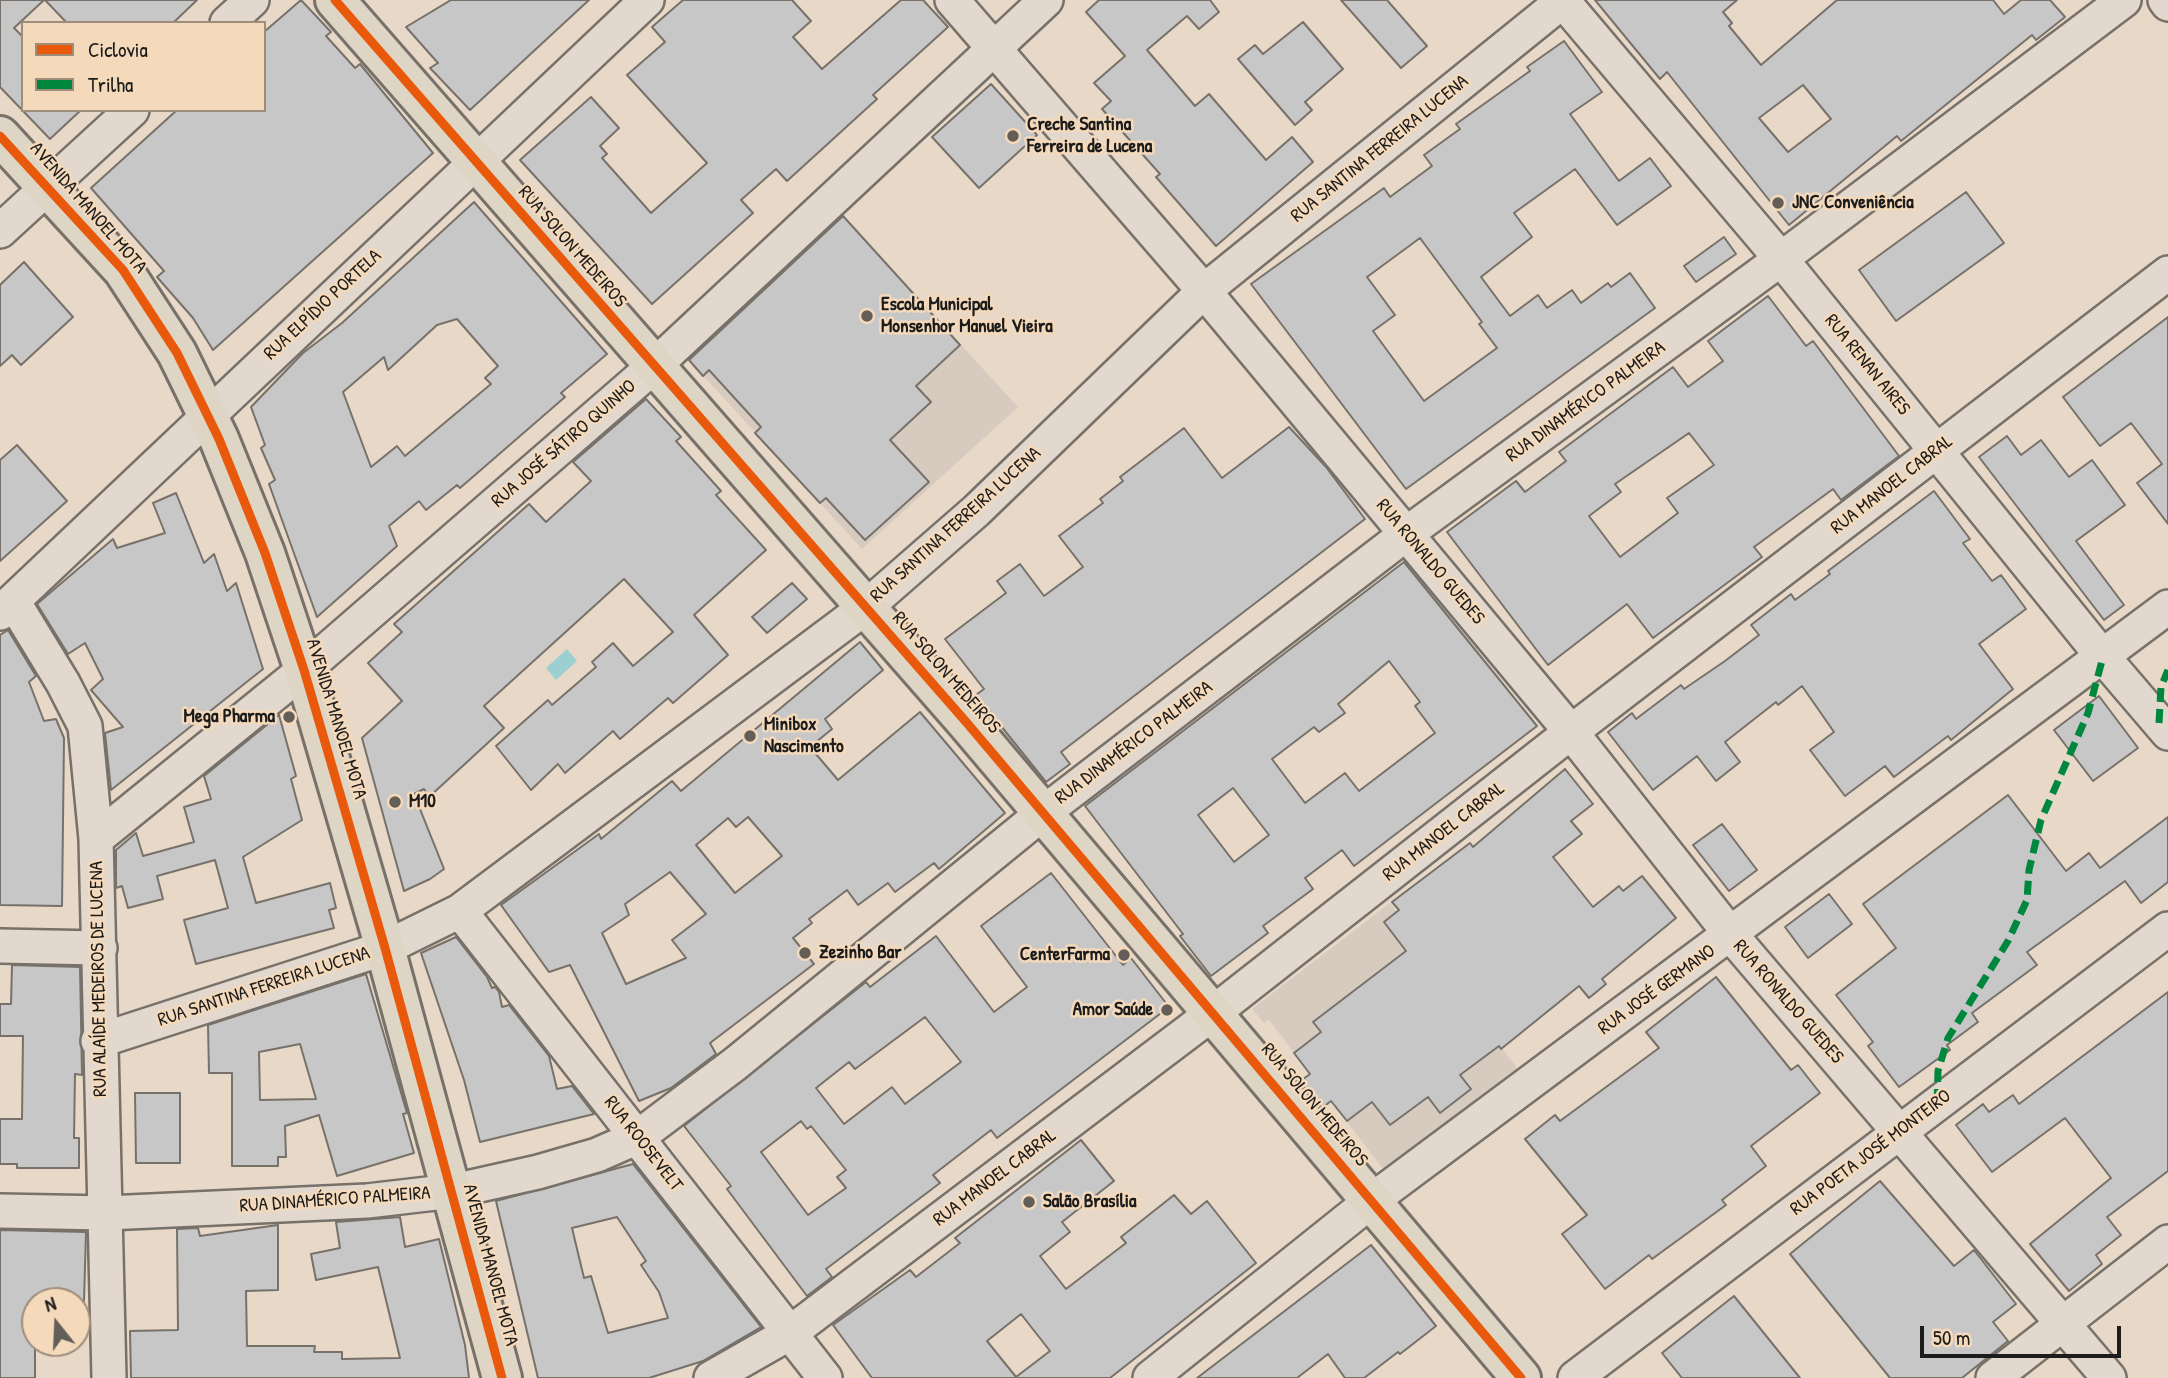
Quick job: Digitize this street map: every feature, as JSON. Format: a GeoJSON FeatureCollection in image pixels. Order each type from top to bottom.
{"type":"FeatureCollection","features":[{"type":"Feature","properties":{"kind":"main road","name":"RUA SOLON MEDEIROS"},"geometry":{"type":"LineString","coordinates":[[335,0],[653,367],[866,607],[1521,1378]]}},
{"type":"Feature","properties":{"kind":"main road","name":"AVENIDA MANOEL MOTA"},"geometry":{"type":"LineString","coordinates":[[0,136],[123,270],[177,353],[208,413],[265,553],[304,670],[385,947],[502,1378]]}},
{"type":"Feature","properties":{"kind":"street"},"geometry":{"type":"LineString","coordinates":[[229,21],[252,0]]}},
{"type":"Feature","properties":{"kind":"street","name":"RUA ELPÍDIO PORTELA"},"geometry":{"type":"LineString","coordinates":[[7,607],[208,413],[647,0]]}},
{"type":"Feature","properties":{"kind":"street","name":"RUA RONALDO GUEDES"},"geometry":{"type":"LineString","coordinates":[[953,0],[1204,291],[1571,732],[1731,935],[2109,1378]]}},
{"type":"Feature","properties":{"kind":"street","name":"RUA JOSÉ SÁTIRO QUINHO"},"geometry":{"type":"LineString","coordinates":[[96,839],[304,670],[653,367],[1046,0]]}},
{"type":"Feature","properties":{"kind":"street","name":"RUA RENAN AIRES"},"geometry":{"type":"LineString","coordinates":[[1563,0],[1781,259],[2103,657],[2168,733]]}},
{"type":"Feature","properties":{"kind":"street","name":"RUA SANTINA FERREIRA LUCENA"},"geometry":{"type":"LineString","coordinates":[[98,1041],[385,947],[460,911],[866,607],[976,511],[1204,291],[1563,0]]}},
{"type":"Feature","properties":{"kind":"street","name":"RUA DINAMÉRICO PALMEIRA"},"geometry":{"type":"LineString","coordinates":[[0,1211],[107,1213],[304,1206],[453,1191],[597,1155],[638,1137],[735,1064],[1043,813],[1406,534],[1781,259],[2124,0]]}},
{"type":"Feature","properties":{"kind":"street"},"geometry":{"type":"LineString","coordinates":[[0,232],[130,112]]}},
{"type":"Feature","properties":{"kind":"street","name":"RUA MANOEL CABRAL"},"geometry":{"type":"LineString","coordinates":[[711,1378],[790,1333],[1213,1013],[1571,732],[2168,274]]}},
{"type":"Feature","properties":{"kind":"street","name":"RUA ALAÍDE MEDEIROS DE LUCENA"},"geometry":{"type":"LineString","coordinates":[[7,607],[73,700],[85,726],[96,839],[100,948],[98,1041],[107,1213],[109,1378]]}},
{"type":"Feature","properties":{"kind":"street","name":"RUA JOSÉ GERMANO"},"geometry":{"type":"LineString","coordinates":[[1150,1378],[1371,1201],[2168,607]]}},
{"type":"Feature","properties":{"kind":"street","name":"RUA ROOSEVELT"},"geometry":{"type":"LineString","coordinates":[[460,911],[825,1378]]}},
{"type":"Feature","properties":{"kind":"street","name":"RUA POETA JOSÉ MONTEIRO"},"geometry":{"type":"LineString","coordinates":[[1575,1378],[2168,929]]}},
{"type":"Feature","properties":{"kind":"street"},"geometry":{"type":"LineString","coordinates":[[0,946],[100,948]]}},
{"type":"Feature","properties":{"kind":"street"},"geometry":{"type":"LineString","coordinates":[[1993,1378],[2168,1242]]}},
{"type":"Feature","properties":{"kind":"shaded area"},"geometry":{"type":"Polygon","coordinates":[[[843,216],[1018,407],[862,549],[687,358],[843,216]]]}},
{"type":"Feature","properties":{"kind":"shaded area"},"geometry":{"type":"Polygon","coordinates":[[[1390,903],[1517,1068],[1383,1169],[1269,1020],[1264,1023],[1252,1009],[1390,903]]]}},
{"type":"Feature","properties":{"kind":"water"},"geometry":{"type":"Polygon","coordinates":[[[567,649],[577,661],[556,680],[546,668],[567,649]]]}},
{"type":"Feature","properties":{"kind":"building"},"geometry":{"type":"Polygon","coordinates":[[[0,0],[44,0],[14,28],[21,35],[21,109],[0,87],[0,0]]]}},
{"type":"Feature","properties":{"kind":"building"},"geometry":{"type":"Polygon","coordinates":[[[45,0],[197,0],[175,21],[65,21],[45,0]]]}},
{"type":"Feature","properties":{"kind":"building"},"geometry":{"type":"Polygon","coordinates":[[[301,0],[331,32],[326,36],[355,68],[360,64],[433,153],[213,350],[193,318],[157,277],[164,271],[91,188],[175,112],[266,112],[266,30],[301,0]]]}},
{"type":"Feature","properties":{"kind":"building"},"geometry":{"type":"Polygon","coordinates":[[[451,0],[589,0],[470,110],[430,68],[438,63],[406,27],[451,0]]]}},
{"type":"Feature","properties":{"kind":"building"},"geometry":{"type":"Polygon","coordinates":[[[683,0],[792,0],[811,21],[793,37],[822,69],[901,0],[923,0],[948,27],[873,95],[877,99],[787,181],[776,169],[741,200],[753,213],[652,304],[520,160],[591,97],[619,128],[600,146],[607,154],[602,158],[651,213],[707,163],[627,75],[665,42],[652,27],[683,0]]]}},
{"type":"Feature","properties":{"kind":"building"},"geometry":{"type":"Polygon","coordinates":[[[1099,0],[1210,0],[1219,12],[1199,29],[1187,16],[1147,50],[1195,106],[1209,94],[1266,160],[1292,137],[1313,162],[1216,246],[1156,177],[1160,174],[1102,109],[1111,101],[1094,83],[1125,56],[1086,12],[1099,0]]]}},
{"type":"Feature","properties":{"kind":"building"},"geometry":{"type":"Polygon","coordinates":[[[1341,0],[1387,0],[1427,46],[1401,68],[1341,0]]]}},
{"type":"Feature","properties":{"kind":"building"},"geometry":{"type":"Polygon","coordinates":[[[1595,0],[1737,0],[1723,12],[1732,23],[1729,26],[1761,65],[1837,0],[1993,0],[2004,14],[2021,0],[2050,0],[2065,17],[2036,40],[2032,35],[1901,141],[1897,136],[1789,225],[1667,72],[1660,79],[1595,0]],[[1803,85],[1759,118],[1788,152],[1831,119],[1803,85]]]}},
{"type":"Feature","properties":{"kind":"building"},"geometry":{"type":"Polygon","coordinates":[[[1303,22],[1343,69],[1305,102],[1312,110],[1295,125],[1238,59],[1255,45],[1263,54],[1303,22]]]}},
{"type":"Feature","properties":{"kind":"building"},"geometry":{"type":"Polygon","coordinates":[[[1564,41],[1602,92],[1570,114],[1619,181],[1650,158],[1671,186],[1617,225],[1575,169],[1514,213],[1532,237],[1481,277],[1510,316],[1538,295],[1547,308],[1572,290],[1581,303],[1608,283],[1611,287],[1630,273],[1655,308],[1406,489],[1251,284],[1384,188],[1390,197],[1432,166],[1424,155],[1460,129],[1456,124],[1530,71],[1527,67],[1564,41]],[[1420,238],[1367,277],[1395,315],[1373,331],[1424,401],[1497,348],[1479,324],[1482,322],[1420,238]]]}},
{"type":"Feature","properties":{"kind":"building","name":"Creche Santina Ferreira de Lucena"},"geometry":{"type":"Polygon","coordinates":[[[991,84],[1037,135],[979,188],[932,137],[991,84]]]}},
{"type":"Feature","properties":{"kind":"building"},"geometry":{"type":"Polygon","coordinates":[[[24,112],[79,112],[50,139],[24,112]]]}},
{"type":"Feature","properties":{"kind":"building"},"geometry":{"type":"Polygon","coordinates":[[[1966,192],[2004,243],[1896,321],[1859,270],[1966,192]]]}},
{"type":"Feature","properties":{"kind":"building"},"geometry":{"type":"Polygon","coordinates":[[[474,202],[607,354],[561,393],[565,397],[460,488],[457,485],[426,510],[419,501],[389,526],[397,546],[317,617],[269,484],[275,480],[261,448],[265,445],[251,407],[303,353],[342,323],[474,202]],[[457,319],[437,325],[388,370],[384,357],[343,392],[371,467],[397,446],[405,456],[491,384],[485,378],[498,366],[457,319]]]}},
{"type":"Feature","properties":{"kind":"building"},"geometry":{"type":"Polygon","coordinates":[[[843,216],[960,345],[916,386],[931,402],[890,440],[929,482],[865,540],[826,498],[820,503],[755,433],[761,427],[709,370],[703,376],[689,360],[843,216]]]}},
{"type":"Feature","properties":{"kind":"building"},"geometry":{"type":"Polygon","coordinates":[[[1724,237],[1736,254],[1696,282],[1684,266],[1724,237]]]}},
{"type":"Feature","properties":{"kind":"building"},"geometry":{"type":"Polygon","coordinates":[[[24,262],[73,317],[21,365],[12,355],[0,366],[0,285],[24,262]]]}},
{"type":"Feature","properties":{"kind":"building"},"geometry":{"type":"Polygon","coordinates":[[[1768,296],[1806,346],[1813,341],[1899,456],[1841,500],[1833,489],[1754,547],[1762,557],[1653,638],[1627,604],[1548,665],[1447,532],[1516,481],[1525,492],[1566,461],[1559,452],[1673,367],[1688,387],[1723,361],[1708,341],[1768,296]],[[1689,433],[1615,484],[1621,492],[1589,516],[1620,557],[1678,513],[1667,498],[1714,465],[1689,433]]]}},
{"type":"Feature","properties":{"kind":"building"},"geometry":{"type":"Polygon","coordinates":[[[2168,317],[2168,524],[2137,483],[2162,464],[2131,423],[2100,446],[2063,397],[2168,317]]]}},
{"type":"Feature","properties":{"kind":"building"},"geometry":{"type":"Polygon","coordinates":[[[646,399],[681,437],[676,441],[721,491],[716,495],[766,550],[694,615],[728,655],[673,703],[668,698],[620,739],[613,731],[565,773],[558,764],[531,790],[496,746],[548,700],[552,705],[596,667],[592,662],[613,643],[633,666],[673,632],[624,579],[484,706],[504,728],[429,797],[424,789],[414,794],[444,869],[404,891],[362,738],[402,701],[368,663],[402,632],[394,624],[529,504],[546,522],[591,481],[573,462],[646,399]]]}},
{"type":"Feature","properties":{"kind":"building"},"geometry":{"type":"Polygon","coordinates":[[[1289,427],[1326,467],[1365,519],[1061,752],[1070,764],[1046,782],[976,695],[984,689],[945,639],[1006,593],[997,581],[1020,564],[1044,596],[1083,567],[1059,536],[1103,503],[1100,499],[1123,481],[1120,477],[1184,428],[1222,478],[1289,427]]]}},
{"type":"Feature","properties":{"kind":"building"},"geometry":{"type":"Polygon","coordinates":[[[2007,436],[2021,455],[2041,440],[2069,477],[2092,460],[2125,505],[2076,541],[2124,605],[2104,620],[1979,457],[2007,436]]]}},
{"type":"Feature","properties":{"kind":"building"},"geometry":{"type":"Polygon","coordinates":[[[17,445],[67,501],[0,561],[0,460],[17,445]]]}},
{"type":"Feature","properties":{"kind":"building"},"geometry":{"type":"Polygon","coordinates":[[[1934,491],[1970,539],[1963,543],[1992,581],[2001,575],[2026,609],[1979,644],[2013,689],[1951,740],[1948,736],[1894,777],[1885,766],[1845,796],[1810,750],[1834,732],[1802,686],[1778,705],[1776,702],[1725,742],[1740,762],[1716,781],[1697,756],[1653,790],[1608,732],[1632,713],[1636,719],[1681,685],[1684,689],[1725,661],[1759,635],[1751,625],[1791,594],[1795,600],[1830,574],[1828,571],[1934,491]]]}},
{"type":"Feature","properties":{"kind":"building"},"geometry":{"type":"Polygon","coordinates":[[[176,493],[204,563],[214,554],[227,591],[236,583],[263,669],[111,790],[105,733],[123,727],[91,690],[103,679],[85,643],[68,654],[37,604],[113,539],[117,548],[165,533],[153,503],[176,493]]]}},
{"type":"Feature","properties":{"kind":"building"},"geometry":{"type":"Polygon","coordinates":[[[1404,562],[1537,726],[1354,866],[1342,850],[1305,878],[1313,889],[1263,926],[1268,933],[1211,976],[1180,936],[1183,934],[1085,806],[1404,562]],[[1389,661],[1338,704],[1345,713],[1319,732],[1314,727],[1272,759],[1305,803],[1345,773],[1359,791],[1435,733],[1415,706],[1420,702],[1389,661]],[[1233,788],[1198,815],[1234,862],[1269,835],[1233,788]]]}},
{"type":"Feature","properties":{"kind":"building"},"geometry":{"type":"Polygon","coordinates":[[[792,583],[807,599],[767,633],[752,617],[792,583]]]}},
{"type":"Feature","properties":{"kind":"building"},"geometry":{"type":"Polygon","coordinates":[[[8,630],[36,676],[29,682],[44,721],[56,719],[64,738],[62,906],[0,905],[0,635],[8,630]]]}},
{"type":"Feature","properties":{"kind":"building"},"geometry":{"type":"Polygon","coordinates":[[[860,642],[883,670],[825,719],[832,729],[810,747],[838,780],[920,712],[1005,813],[939,869],[934,863],[895,892],[888,883],[858,905],[847,890],[809,919],[812,923],[793,938],[814,964],[710,1043],[716,1054],[671,1088],[639,1101],[570,965],[549,972],[501,905],[599,834],[601,839],[672,781],[681,791],[860,642]],[[748,817],[736,827],[728,818],[696,845],[735,893],[782,856],[748,817]],[[670,872],[625,904],[629,915],[602,933],[626,984],[686,958],[672,940],[706,914],[670,872]]]}},
{"type":"Feature","properties":{"kind":"building"},"geometry":{"type":"Polygon","coordinates":[[[2099,696],[2138,748],[2093,781],[2054,730],[2099,696]]]}},
{"type":"Feature","properties":{"kind":"building"},"geometry":{"type":"Polygon","coordinates":[[[279,715],[296,776],[291,779],[302,820],[243,857],[256,903],[330,883],[336,908],[329,910],[334,928],[196,964],[184,920],[228,908],[215,860],[157,876],[163,899],[128,908],[122,886],[116,888],[116,850],[136,833],[143,856],[194,842],[184,807],[211,799],[204,776],[279,715]]]}},
{"type":"Feature","properties":{"kind":"building"},"geometry":{"type":"Polygon","coordinates":[[[1565,769],[1593,804],[1571,821],[1582,834],[1553,857],[1593,907],[1619,886],[1623,891],[1642,876],[1676,918],[1602,979],[1606,984],[1589,998],[1579,986],[1501,1049],[1499,1046],[1460,1075],[1471,1089],[1440,1113],[1428,1097],[1390,1125],[1372,1102],[1347,1121],[1331,1101],[1322,1108],[1299,1082],[1310,1074],[1294,1053],[1321,1032],[1313,1022],[1406,951],[1384,922],[1399,910],[1392,902],[1470,843],[1473,847],[1565,769]]]}},
{"type":"Feature","properties":{"kind":"building"},"geometry":{"type":"Polygon","coordinates":[[[2008,795],[2066,871],[2089,853],[2100,868],[2168,817],[2168,882],[2141,903],[2125,881],[2027,952],[2037,965],[1972,1013],[1978,1022],[1947,1045],[1950,1050],[1899,1087],[1868,1046],[1873,1042],[1836,995],[1896,948],[1863,904],[2008,795]]]}},
{"type":"Feature","properties":{"kind":"building"},"geometry":{"type":"Polygon","coordinates":[[[1722,824],[1757,870],[1729,891],[1693,845],[1722,824]]]}},
{"type":"Feature","properties":{"kind":"building"},"geometry":{"type":"Polygon","coordinates":[[[1051,873],[1123,965],[1131,958],[1169,1007],[997,1138],[991,1130],[933,1175],[940,1183],[826,1269],[832,1277],[807,1296],[727,1189],[731,1186],[684,1126],[866,982],[870,987],[936,936],[994,1012],[1027,987],[981,926],[1051,873]],[[925,1017],[855,1069],[849,1062],[816,1088],[844,1124],[892,1087],[905,1104],[961,1062],[925,1017]],[[801,1121],[761,1152],[808,1215],[846,1188],[837,1177],[846,1170],[811,1126],[807,1129],[801,1121]]]}},
{"type":"Feature","properties":{"kind":"building"},"geometry":{"type":"Polygon","coordinates":[[[1829,894],[1852,924],[1808,958],[1785,927],[1829,894]]]}},
{"type":"Feature","properties":{"kind":"building"},"geometry":{"type":"Polygon","coordinates":[[[456,937],[487,977],[492,988],[495,987],[499,992],[502,1007],[509,1005],[549,1056],[557,1089],[572,1086],[594,1114],[480,1142],[464,1080],[421,953],[456,937]]]}},
{"type":"Feature","properties":{"kind":"building"},"geometry":{"type":"Polygon","coordinates":[[[12,965],[80,967],[82,1075],[75,1074],[74,1138],[79,1138],[79,1168],[17,1168],[17,1164],[0,1164],[0,1119],[22,1119],[23,1036],[0,1036],[0,1004],[11,1004],[12,965]]]}},
{"type":"Feature","properties":{"kind":"building"},"geometry":{"type":"Polygon","coordinates":[[[366,974],[407,1113],[403,1114],[414,1153],[337,1176],[319,1115],[285,1126],[286,1157],[278,1157],[278,1166],[232,1166],[232,1073],[209,1073],[208,1025],[366,974]],[[300,1044],[259,1052],[260,1100],[316,1099],[300,1044]]]}},
{"type":"Feature","properties":{"kind":"building"},"geometry":{"type":"Polygon","coordinates":[[[1716,977],[1791,1070],[1798,1065],[1820,1093],[1751,1146],[1766,1166],[1722,1200],[1726,1205],[1652,1259],[1649,1255],[1605,1289],[1562,1234],[1587,1215],[1525,1139],[1555,1115],[1560,1121],[1659,1048],[1646,1032],[1716,977]]]}},
{"type":"Feature","properties":{"kind":"building"},"geometry":{"type":"Polygon","coordinates":[[[2168,992],[2168,1171],[2107,1217],[2121,1235],[2096,1255],[2102,1264],[2069,1291],[2030,1244],[2111,1178],[2065,1118],[1992,1172],[1956,1125],[1983,1104],[1989,1112],[2013,1095],[2019,1104],[2168,992]]]}},
{"type":"Feature","properties":{"kind":"building"},"geometry":{"type":"Polygon","coordinates":[[[135,1093],[180,1093],[180,1163],[136,1163],[135,1093]]]}},
{"type":"Feature","properties":{"kind":"building"},"geometry":{"type":"Polygon","coordinates":[[[1081,1140],[1114,1181],[1062,1222],[1070,1232],[1040,1256],[1066,1289],[1126,1243],[1121,1237],[1174,1195],[1191,1214],[1207,1201],[1256,1263],[1110,1378],[872,1378],[833,1325],[910,1270],[916,1277],[960,1243],[955,1238],[1081,1140]],[[1021,1314],[987,1341],[1016,1377],[1050,1351],[1021,1314]]]}},
{"type":"Feature","properties":{"kind":"building"},"geometry":{"type":"Polygon","coordinates":[[[633,1164],[761,1327],[703,1361],[649,1378],[538,1378],[496,1201],[633,1164]],[[617,1217],[572,1228],[584,1278],[591,1276],[608,1333],[668,1318],[659,1292],[641,1265],[646,1261],[617,1217]]]}},
{"type":"Feature","properties":{"kind":"building"},"geometry":{"type":"Polygon","coordinates":[[[1880,1181],[1954,1266],[1974,1250],[2016,1304],[1993,1322],[2008,1341],[1962,1378],[1890,1378],[1790,1254],[1880,1181]]]}},
{"type":"Feature","properties":{"kind":"building"},"geometry":{"type":"Polygon","coordinates":[[[400,1217],[405,1247],[439,1239],[465,1345],[469,1378],[131,1378],[130,1331],[178,1330],[177,1229],[198,1228],[200,1236],[278,1225],[278,1290],[246,1291],[247,1346],[315,1346],[314,1352],[342,1352],[342,1359],[400,1358],[378,1267],[316,1280],[311,1254],[340,1248],[336,1222],[400,1217]]]}},
{"type":"Feature","properties":{"kind":"building"},"geometry":{"type":"Polygon","coordinates":[[[0,1230],[86,1232],[84,1287],[21,1287],[21,1357],[35,1357],[35,1378],[0,1378],[0,1230]]]}},
{"type":"Feature","properties":{"kind":"building"},"geometry":{"type":"Polygon","coordinates":[[[1371,1245],[1436,1326],[1400,1354],[1398,1352],[1364,1378],[1345,1378],[1328,1354],[1297,1378],[1197,1378],[1371,1245]]]}},
{"type":"Feature","properties":{"kind":"building"},"geometry":{"type":"Polygon","coordinates":[[[1734,1296],[1800,1378],[1682,1378],[1662,1353],[1734,1296]]]}},
{"type":"Feature","properties":{"kind":"marked path"},"geometry":{"type":"LineString","coordinates":[[1937,1103],[1938,1071],[1948,1038],[2008,941],[2027,900],[2029,870],[2041,820],[2088,713],[2103,657]]}},
{"type":"Feature","properties":{"kind":"marked path"},"geometry":{"type":"LineString","coordinates":[[2159,723],[2161,687],[2168,670]]}},
{"type":"Feature","properties":{"kind":"cycle path"},"geometry":{"type":"LineString","coordinates":[[335,0],[967,723],[1521,1378]]}},
{"type":"Feature","properties":{"kind":"cycle path"},"geometry":{"type":"LineString","coordinates":[[0,136],[123,270],[177,353],[219,439],[265,553],[304,670],[385,948],[502,1378]]}},
{"type":"Feature","properties":{"kind":"place","name":"Creche Santina Ferreira de Lucena"},"geometry":{"type":"Point","coordinates":[1013,136]}},
{"type":"Feature","properties":{"kind":"place","name":"JNC Conveniência"},"geometry":{"type":"Point","coordinates":[1778,203]}},
{"type":"Feature","properties":{"kind":"place","name":"Escola Municipal Monsenhor Manuel Vieira"},"geometry":{"type":"Point","coordinates":[867,316]}},
{"type":"Feature","properties":{"kind":"place","name":"Mega Pharma"},"geometry":{"type":"Point","coordinates":[289,717]}},
{"type":"Feature","properties":{"kind":"place","name":"Minibox Nascimento"},"geometry":{"type":"Point","coordinates":[750,736]}},
{"type":"Feature","properties":{"kind":"place","name":"M10"},"geometry":{"type":"Point","coordinates":[395,802]}},
{"type":"Feature","properties":{"kind":"place","name":"Zezinho Bar"},"geometry":{"type":"Point","coordinates":[805,953]}},
{"type":"Feature","properties":{"kind":"place","name":"CenterFarma"},"geometry":{"type":"Point","coordinates":[1124,955]}},
{"type":"Feature","properties":{"kind":"place","name":"Amor Saúde"},"geometry":{"type":"Point","coordinates":[1167,1010]}},
{"type":"Feature","properties":{"kind":"place","name":"Salão Brasília"},"geometry":{"type":"Point","coordinates":[1029,1202]}}]}
